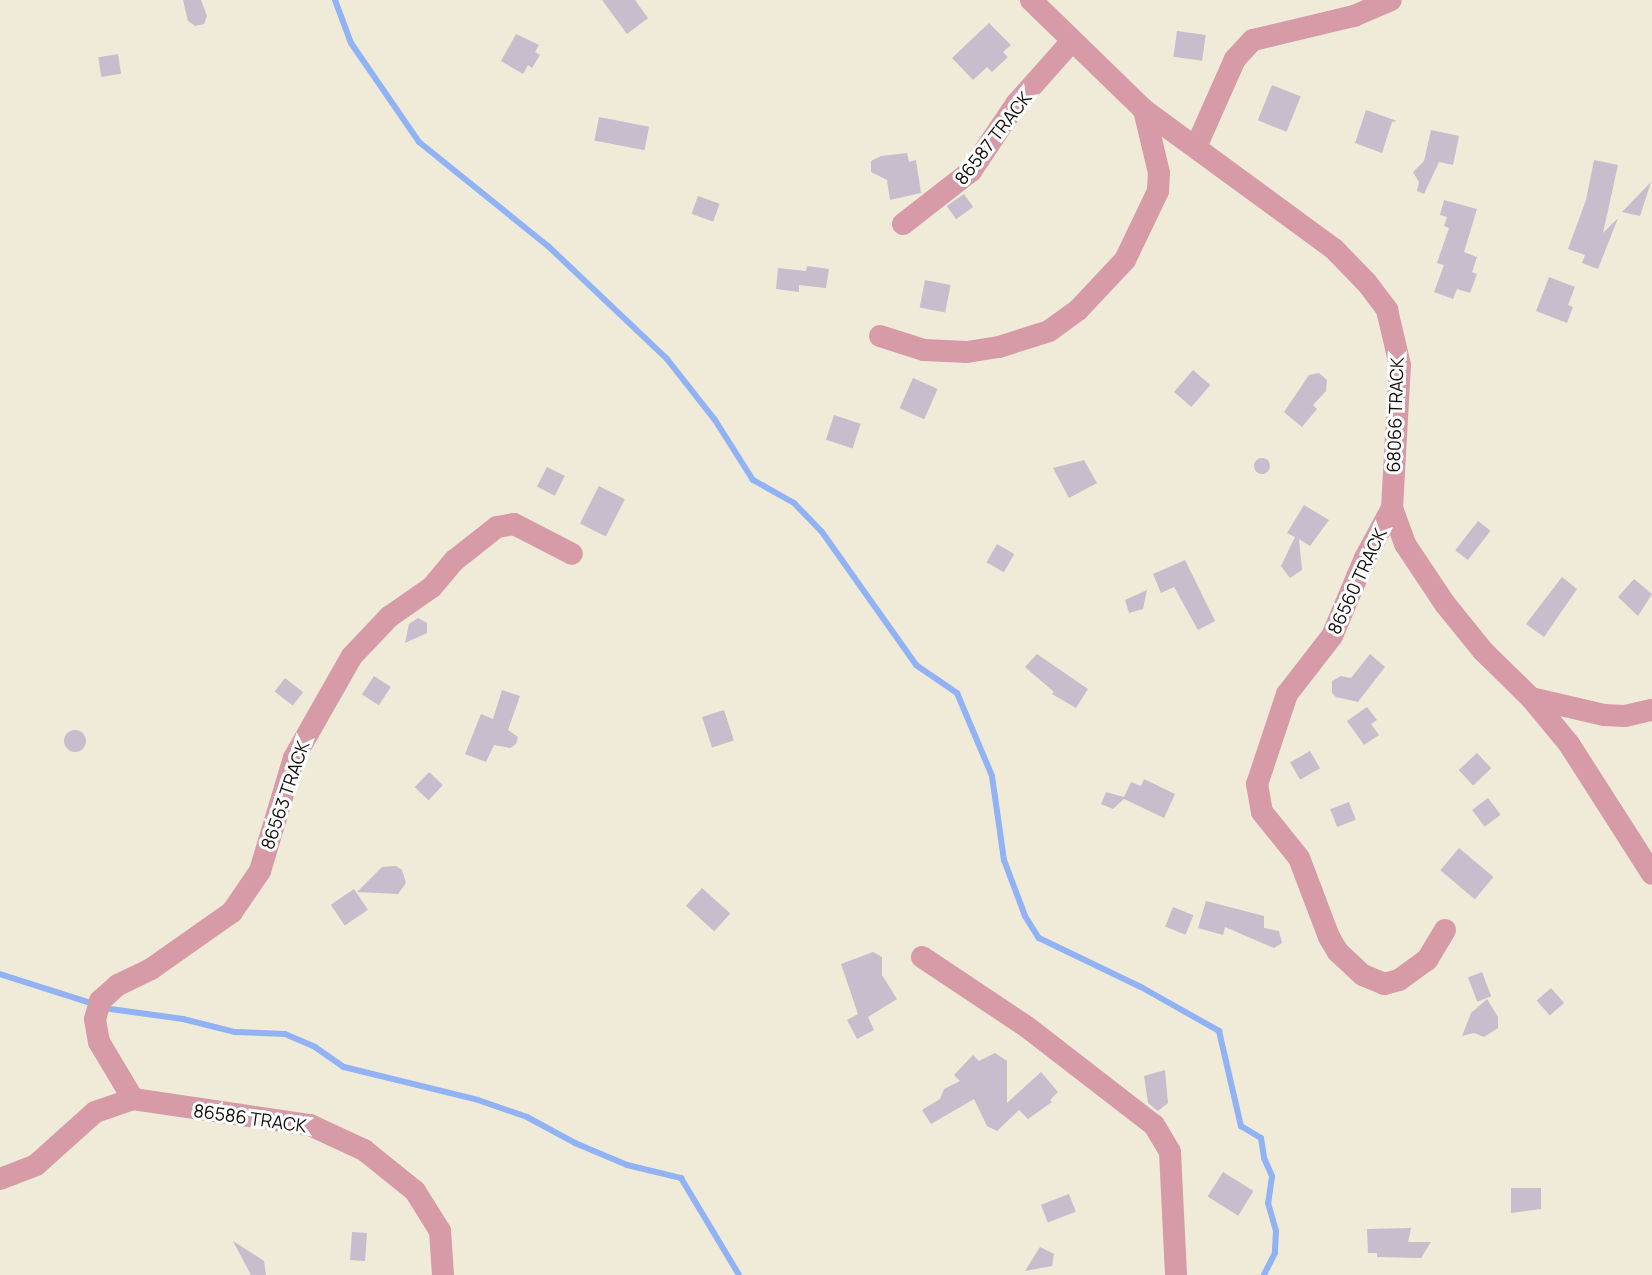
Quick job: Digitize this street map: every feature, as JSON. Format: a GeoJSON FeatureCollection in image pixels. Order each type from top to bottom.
{"type":"FeatureCollection","features":[{"type":"Feature","properties":{"kind":"street","name":"68066 TRACK"},"geometry":{"type":"LineString","coordinates":[[1031,0],[1144,110],[1312,231],[1367,283],[1387,310],[1400,364],[1392,508],[1405,544],[1445,604],[1483,651],[1531,698],[1598,784],[1652,874]]}},
{"type":"Feature","properties":{"kind":"street"},"geometry":{"type":"LineString","coordinates":[[1196,147],[1235,59],[1253,40],[1354,16],[1391,0]]}},
{"type":"Feature","properties":{"kind":"street","name":"86587 TRACK"},"geometry":{"type":"LineString","coordinates":[[903,224],[971,171],[1016,104],[1072,41]]}},
{"type":"Feature","properties":{"kind":"street"},"geometry":{"type":"LineString","coordinates":[[880,336],[924,350],[967,352],[1029,338],[1066,320],[1125,260],[1158,191],[1158,173],[1144,110]]}},
{"type":"Feature","properties":{"kind":"street","name":"86560 TRACK"},"geometry":{"type":"LineString","coordinates":[[1392,508],[1365,558],[1332,636],[1287,694],[1257,784],[1262,812],[1299,858],[1338,952],[1363,975],[1384,984],[1416,971],[1437,947],[1445,930]]}},
{"type":"Feature","properties":{"kind":"street","name":"86563 TRACK"},"geometry":{"type":"LineString","coordinates":[[133,1099],[99,1042],[95,1019],[100,1001],[118,986],[159,964],[232,912],[260,871],[294,758],[352,656],[389,618],[432,587],[455,560],[497,527],[514,524],[572,554]]}},
{"type":"Feature","properties":{"kind":"street"},"geometry":{"type":"LineString","coordinates":[[1531,698],[1604,715],[1625,716],[1652,710]]}},
{"type":"Feature","properties":{"kind":"street"},"geometry":{"type":"LineString","coordinates":[[922,957],[1027,1027],[1154,1125],[1170,1152],[1176,1275]]}},
{"type":"Feature","properties":{"kind":"street","name":"86586 TRACK"},"geometry":{"type":"LineString","coordinates":[[0,1179],[36,1165],[95,1112],[133,1099],[310,1125],[364,1150],[415,1191],[431,1211],[443,1244],[443,1275]]}},
{"type":"Feature","properties":{"kind":"building"},"geometry":{"type":"Polygon","coordinates":[[[183,0],[201,0],[207,16],[204,24],[195,26],[188,21],[183,0]]]}},
{"type":"Feature","properties":{"kind":"building"},"geometry":{"type":"Polygon","coordinates":[[[602,0],[635,0],[648,18],[627,34],[602,0]]]}},
{"type":"Feature","properties":{"kind":"building"},"geometry":{"type":"Polygon","coordinates":[[[989,23],[1011,45],[1003,52],[1008,57],[992,72],[987,67],[973,80],[952,58],[989,23]]]}},
{"type":"Feature","properties":{"kind":"building"},"geometry":{"type":"Polygon","coordinates":[[[1177,31],[1206,35],[1202,61],[1173,57],[1177,31]]]}},
{"type":"Feature","properties":{"kind":"building"},"geometry":{"type":"Polygon","coordinates":[[[516,34],[539,45],[535,52],[540,55],[532,68],[528,65],[523,74],[501,61],[516,34]]]}},
{"type":"Feature","properties":{"kind":"building"},"geometry":{"type":"Polygon","coordinates":[[[118,54],[121,74],[101,77],[98,57],[118,54]]]}},
{"type":"Feature","properties":{"kind":"building"},"geometry":{"type":"Polygon","coordinates":[[[1272,85],[1301,97],[1287,132],[1258,120],[1272,85]]]}},
{"type":"Feature","properties":{"kind":"building"},"geometry":{"type":"Polygon","coordinates":[[[1366,110],[1397,121],[1392,122],[1382,153],[1355,143],[1366,110]]]}},
{"type":"Feature","properties":{"kind":"building"},"geometry":{"type":"Polygon","coordinates":[[[599,117],[649,127],[644,150],[594,141],[599,117]]]}},
{"type":"Feature","properties":{"kind":"building"},"geometry":{"type":"Polygon","coordinates":[[[1431,130],[1459,136],[1453,165],[1439,162],[1424,194],[1417,191],[1419,182],[1413,172],[1424,161],[1431,130]]]}},
{"type":"Feature","properties":{"kind":"building"},"geometry":{"type":"Polygon","coordinates":[[[907,153],[909,162],[916,160],[921,193],[890,200],[887,180],[871,172],[871,161],[881,156],[907,153]]]}},
{"type":"Feature","properties":{"kind":"building"},"geometry":{"type":"Polygon","coordinates":[[[1594,160],[1618,165],[1603,233],[1618,218],[1598,269],[1582,263],[1585,255],[1568,249],[1586,200],[1594,160]]]}},
{"type":"Feature","properties":{"kind":"building"},"geometry":{"type":"Polygon","coordinates":[[[1651,182],[1640,216],[1622,212],[1651,182]]]}},
{"type":"Feature","properties":{"kind":"building"},"geometry":{"type":"Polygon","coordinates":[[[964,194],[973,207],[956,219],[947,206],[964,194]]]}},
{"type":"Feature","properties":{"kind":"building"},"geometry":{"type":"Polygon","coordinates":[[[698,196],[720,204],[713,222],[692,214],[698,196]]]}},
{"type":"Feature","properties":{"kind":"building"},"geometry":{"type":"Polygon","coordinates":[[[1444,200],[1477,209],[1464,252],[1477,257],[1472,272],[1477,274],[1470,293],[1457,289],[1453,299],[1434,292],[1444,265],[1437,263],[1449,228],[1444,226],[1447,217],[1440,215],[1444,200]]]}},
{"type":"Feature","properties":{"kind":"building"},"geometry":{"type":"Polygon","coordinates":[[[807,266],[829,269],[826,288],[799,285],[799,292],[776,289],[778,268],[806,271],[807,266]]]}},
{"type":"Feature","properties":{"kind":"building"},"geometry":{"type":"Polygon","coordinates":[[[1549,277],[1575,287],[1568,305],[1573,307],[1567,323],[1536,311],[1549,277]]]}},
{"type":"Feature","properties":{"kind":"building"},"geometry":{"type":"Polygon","coordinates":[[[925,280],[951,285],[945,312],[920,307],[925,280]]]}},
{"type":"Feature","properties":{"kind":"building"},"geometry":{"type":"Polygon","coordinates":[[[1193,370],[1210,385],[1191,407],[1174,392],[1193,370]]]}},
{"type":"Feature","properties":{"kind":"building"},"geometry":{"type":"Polygon","coordinates":[[[1319,373],[1327,380],[1326,391],[1313,405],[1317,409],[1302,427],[1284,412],[1309,375],[1319,373]]]}},
{"type":"Feature","properties":{"kind":"building"},"geometry":{"type":"Polygon","coordinates":[[[913,378],[938,389],[924,419],[900,408],[913,378]]]}},
{"type":"Feature","properties":{"kind":"building"},"geometry":{"type":"Polygon","coordinates":[[[834,415],[861,424],[853,448],[826,440],[834,415]]]}},
{"type":"Feature","properties":{"kind":"building"},"geometry":{"type":"Polygon","coordinates":[[[1262,458],[1268,460],[1270,466],[1268,472],[1262,474],[1256,472],[1254,466],[1256,460],[1262,458]]]}},
{"type":"Feature","properties":{"kind":"building"},"geometry":{"type":"Polygon","coordinates":[[[1084,460],[1097,483],[1069,498],[1053,468],[1084,460]]]}},
{"type":"Feature","properties":{"kind":"building"},"geometry":{"type":"Polygon","coordinates":[[[547,467],[565,476],[555,496],[537,487],[547,467]]]}},
{"type":"Feature","properties":{"kind":"building"},"geometry":{"type":"Polygon","coordinates":[[[599,486],[625,499],[606,537],[580,523],[599,486]]]}},
{"type":"Feature","properties":{"kind":"building"},"geometry":{"type":"Polygon","coordinates":[[[1304,505],[1329,520],[1310,546],[1299,539],[1302,570],[1290,578],[1281,566],[1295,537],[1287,533],[1304,505]]]}},
{"type":"Feature","properties":{"kind":"building"},"geometry":{"type":"Polygon","coordinates":[[[1478,521],[1491,531],[1468,560],[1455,550],[1478,521]]]}},
{"type":"Feature","properties":{"kind":"building"},"geometry":{"type":"Polygon","coordinates":[[[997,544],[1014,554],[1004,572],[986,562],[997,544]]]}},
{"type":"Feature","properties":{"kind":"building"},"geometry":{"type":"Polygon","coordinates":[[[1185,560],[1215,621],[1198,630],[1174,587],[1161,593],[1153,574],[1185,560]]]}},
{"type":"Feature","properties":{"kind":"building"},"geometry":{"type":"Polygon","coordinates":[[[1562,577],[1577,589],[1544,637],[1526,624],[1562,577]]]}},
{"type":"Feature","properties":{"kind":"building"},"geometry":{"type":"Polygon","coordinates":[[[1634,579],[1652,594],[1638,616],[1618,597],[1634,579]]]}},
{"type":"Feature","properties":{"kind":"building"},"geometry":{"type":"Polygon","coordinates":[[[1147,590],[1143,609],[1129,613],[1125,600],[1147,590]]]}},
{"type":"Feature","properties":{"kind":"building"},"geometry":{"type":"Polygon","coordinates":[[[418,618],[427,623],[427,633],[405,643],[409,624],[418,618]]]}},
{"type":"Feature","properties":{"kind":"building"},"geometry":{"type":"Polygon","coordinates":[[[1037,654],[1088,689],[1076,708],[1052,694],[1054,692],[1025,667],[1037,654]]]}},
{"type":"Feature","properties":{"kind":"building"},"geometry":{"type":"Polygon","coordinates":[[[1370,654],[1385,667],[1358,702],[1336,697],[1332,693],[1332,681],[1341,676],[1351,678],[1370,654]]]}},
{"type":"Feature","properties":{"kind":"building"},"geometry":{"type":"Polygon","coordinates":[[[374,676],[391,687],[379,705],[362,694],[374,676]]]}},
{"type":"Feature","properties":{"kind":"building"},"geometry":{"type":"Polygon","coordinates":[[[285,678],[303,692],[293,706],[275,691],[285,678]]]}},
{"type":"Feature","properties":{"kind":"building"},"geometry":{"type":"Polygon","coordinates":[[[502,690],[520,696],[508,730],[518,737],[516,744],[510,748],[494,745],[486,762],[465,754],[481,714],[493,719],[502,690]]]}},
{"type":"Feature","properties":{"kind":"building"},"geometry":{"type":"Polygon","coordinates":[[[1367,707],[1377,720],[1371,724],[1379,735],[1364,745],[1347,721],[1367,707]]]}},
{"type":"Feature","properties":{"kind":"building"},"geometry":{"type":"Polygon","coordinates":[[[724,710],[734,740],[712,748],[702,717],[724,710]]]}},
{"type":"Feature","properties":{"kind":"building"},"geometry":{"type":"Polygon","coordinates":[[[71,730],[79,730],[86,737],[86,745],[79,752],[71,752],[64,745],[64,737],[71,730]]]}},
{"type":"Feature","properties":{"kind":"building"},"geometry":{"type":"Polygon","coordinates":[[[1310,751],[1320,768],[1300,780],[1290,762],[1310,751]]]}},
{"type":"Feature","properties":{"kind":"building"},"geometry":{"type":"Polygon","coordinates":[[[1477,753],[1491,768],[1473,785],[1459,770],[1477,753]]]}},
{"type":"Feature","properties":{"kind":"building"},"geometry":{"type":"Polygon","coordinates":[[[429,772],[443,785],[429,800],[415,787],[429,772]]]}},
{"type":"Feature","properties":{"kind":"building"},"geometry":{"type":"Polygon","coordinates":[[[1144,779],[1175,794],[1164,818],[1124,799],[1113,809],[1101,804],[1106,792],[1124,797],[1131,782],[1141,786],[1144,779]]]}},
{"type":"Feature","properties":{"kind":"building"},"geometry":{"type":"Polygon","coordinates":[[[1488,798],[1501,815],[1485,827],[1472,810],[1488,798]]]}},
{"type":"Feature","properties":{"kind":"building"},"geometry":{"type":"Polygon","coordinates":[[[1349,802],[1356,820],[1337,827],[1330,809],[1349,802]]]}},
{"type":"Feature","properties":{"kind":"building"},"geometry":{"type":"Polygon","coordinates":[[[1459,848],[1493,877],[1475,899],[1440,870],[1459,848]]]}},
{"type":"Feature","properties":{"kind":"building"},"geometry":{"type":"Polygon","coordinates":[[[396,866],[402,870],[406,883],[398,894],[357,892],[382,867],[396,866]]]}},
{"type":"Feature","properties":{"kind":"building"},"geometry":{"type":"Polygon","coordinates":[[[702,888],[730,913],[714,931],[686,906],[702,888]]]}},
{"type":"Feature","properties":{"kind":"building"},"geometry":{"type":"Polygon","coordinates":[[[354,889],[368,910],[345,925],[331,905],[354,889]]]}},
{"type":"Feature","properties":{"kind":"building"},"geometry":{"type":"Polygon","coordinates":[[[1206,901],[1264,916],[1264,928],[1279,931],[1282,943],[1274,948],[1225,927],[1223,935],[1198,928],[1206,901]]]}},
{"type":"Feature","properties":{"kind":"building"},"geometry":{"type":"Polygon","coordinates":[[[1173,907],[1193,915],[1186,935],[1165,926],[1173,907]]]}},
{"type":"Feature","properties":{"kind":"building"},"geometry":{"type":"Polygon","coordinates":[[[873,952],[882,957],[882,975],[897,999],[868,1017],[874,1030],[857,1039],[847,1020],[858,1014],[841,964],[873,952]]]}},
{"type":"Feature","properties":{"kind":"building"},"geometry":{"type":"Polygon","coordinates":[[[1482,972],[1491,996],[1477,1002],[1468,977],[1482,972]]]}},
{"type":"Feature","properties":{"kind":"building"},"geometry":{"type":"Polygon","coordinates":[[[1551,988],[1564,1003],[1550,1016],[1537,1000],[1551,988]]]}},
{"type":"Feature","properties":{"kind":"building"},"geometry":{"type":"Polygon","coordinates":[[[1487,999],[1498,1017],[1498,1028],[1484,1037],[1474,1033],[1462,1036],[1471,1013],[1487,999]]]}},
{"type":"Feature","properties":{"kind":"building"},"geometry":{"type":"Polygon","coordinates":[[[995,1053],[1007,1061],[1007,1103],[1041,1072],[1058,1092],[1050,1100],[1052,1102],[1028,1119],[1019,1110],[997,1131],[987,1126],[974,1099],[931,1124],[922,1110],[940,1099],[944,1089],[960,1081],[954,1075],[973,1055],[979,1061],[995,1053]]]}},
{"type":"Feature","properties":{"kind":"building"},"geometry":{"type":"Polygon","coordinates":[[[1165,1070],[1168,1103],[1158,1111],[1148,1103],[1144,1076],[1165,1070]]]}},
{"type":"Feature","properties":{"kind":"building"},"geometry":{"type":"Polygon","coordinates":[[[1223,1172],[1254,1191],[1238,1216],[1208,1197],[1223,1172]]]}},
{"type":"Feature","properties":{"kind":"building"},"geometry":{"type":"Polygon","coordinates":[[[1511,1188],[1541,1188],[1541,1209],[1511,1213],[1511,1188]]]}},
{"type":"Feature","properties":{"kind":"building"},"geometry":{"type":"Polygon","coordinates":[[[1069,1194],[1076,1212],[1048,1222],[1041,1205],[1069,1194]]]}},
{"type":"Feature","properties":{"kind":"building"},"geometry":{"type":"Polygon","coordinates":[[[1411,1228],[1408,1242],[1431,1242],[1421,1258],[1377,1257],[1377,1253],[1368,1253],[1367,1229],[1411,1228]]]}},
{"type":"Feature","properties":{"kind":"building"},"geometry":{"type":"Polygon","coordinates":[[[352,1232],[367,1233],[365,1261],[350,1260],[352,1232]]]}},
{"type":"Feature","properties":{"kind":"building"},"geometry":{"type":"Polygon","coordinates":[[[233,1241],[264,1261],[266,1275],[251,1275],[233,1241]]]}},
{"type":"Feature","properties":{"kind":"building"},"geometry":{"type":"Polygon","coordinates":[[[1040,1247],[1054,1254],[1052,1266],[1025,1271],[1040,1247]]]}},
{"type":"Feature","properties":{"kind":"waterway"},"geometry":{"type":"LineString","coordinates":[[335,0],[351,43],[419,142],[548,246],[667,359],[715,420],[753,480],[794,503],[822,532],[916,665],[957,693],[992,776],[1004,860],[1025,916],[1039,938],[1141,987],[1219,1031],[1241,1126],[1261,1138],[1264,1158],[1272,1176],[1268,1203],[1276,1231],[1275,1253],[1264,1275]]}},
{"type":"Feature","properties":{"kind":"waterway"},"geometry":{"type":"LineString","coordinates":[[0,974],[94,1004]]}},
{"type":"Feature","properties":{"kind":"waterway"},"geometry":{"type":"LineString","coordinates":[[103,1008],[183,1019],[235,1032],[285,1034],[315,1047],[344,1067],[478,1100],[527,1117],[575,1143],[627,1165],[681,1178],[739,1275]]}}]}
